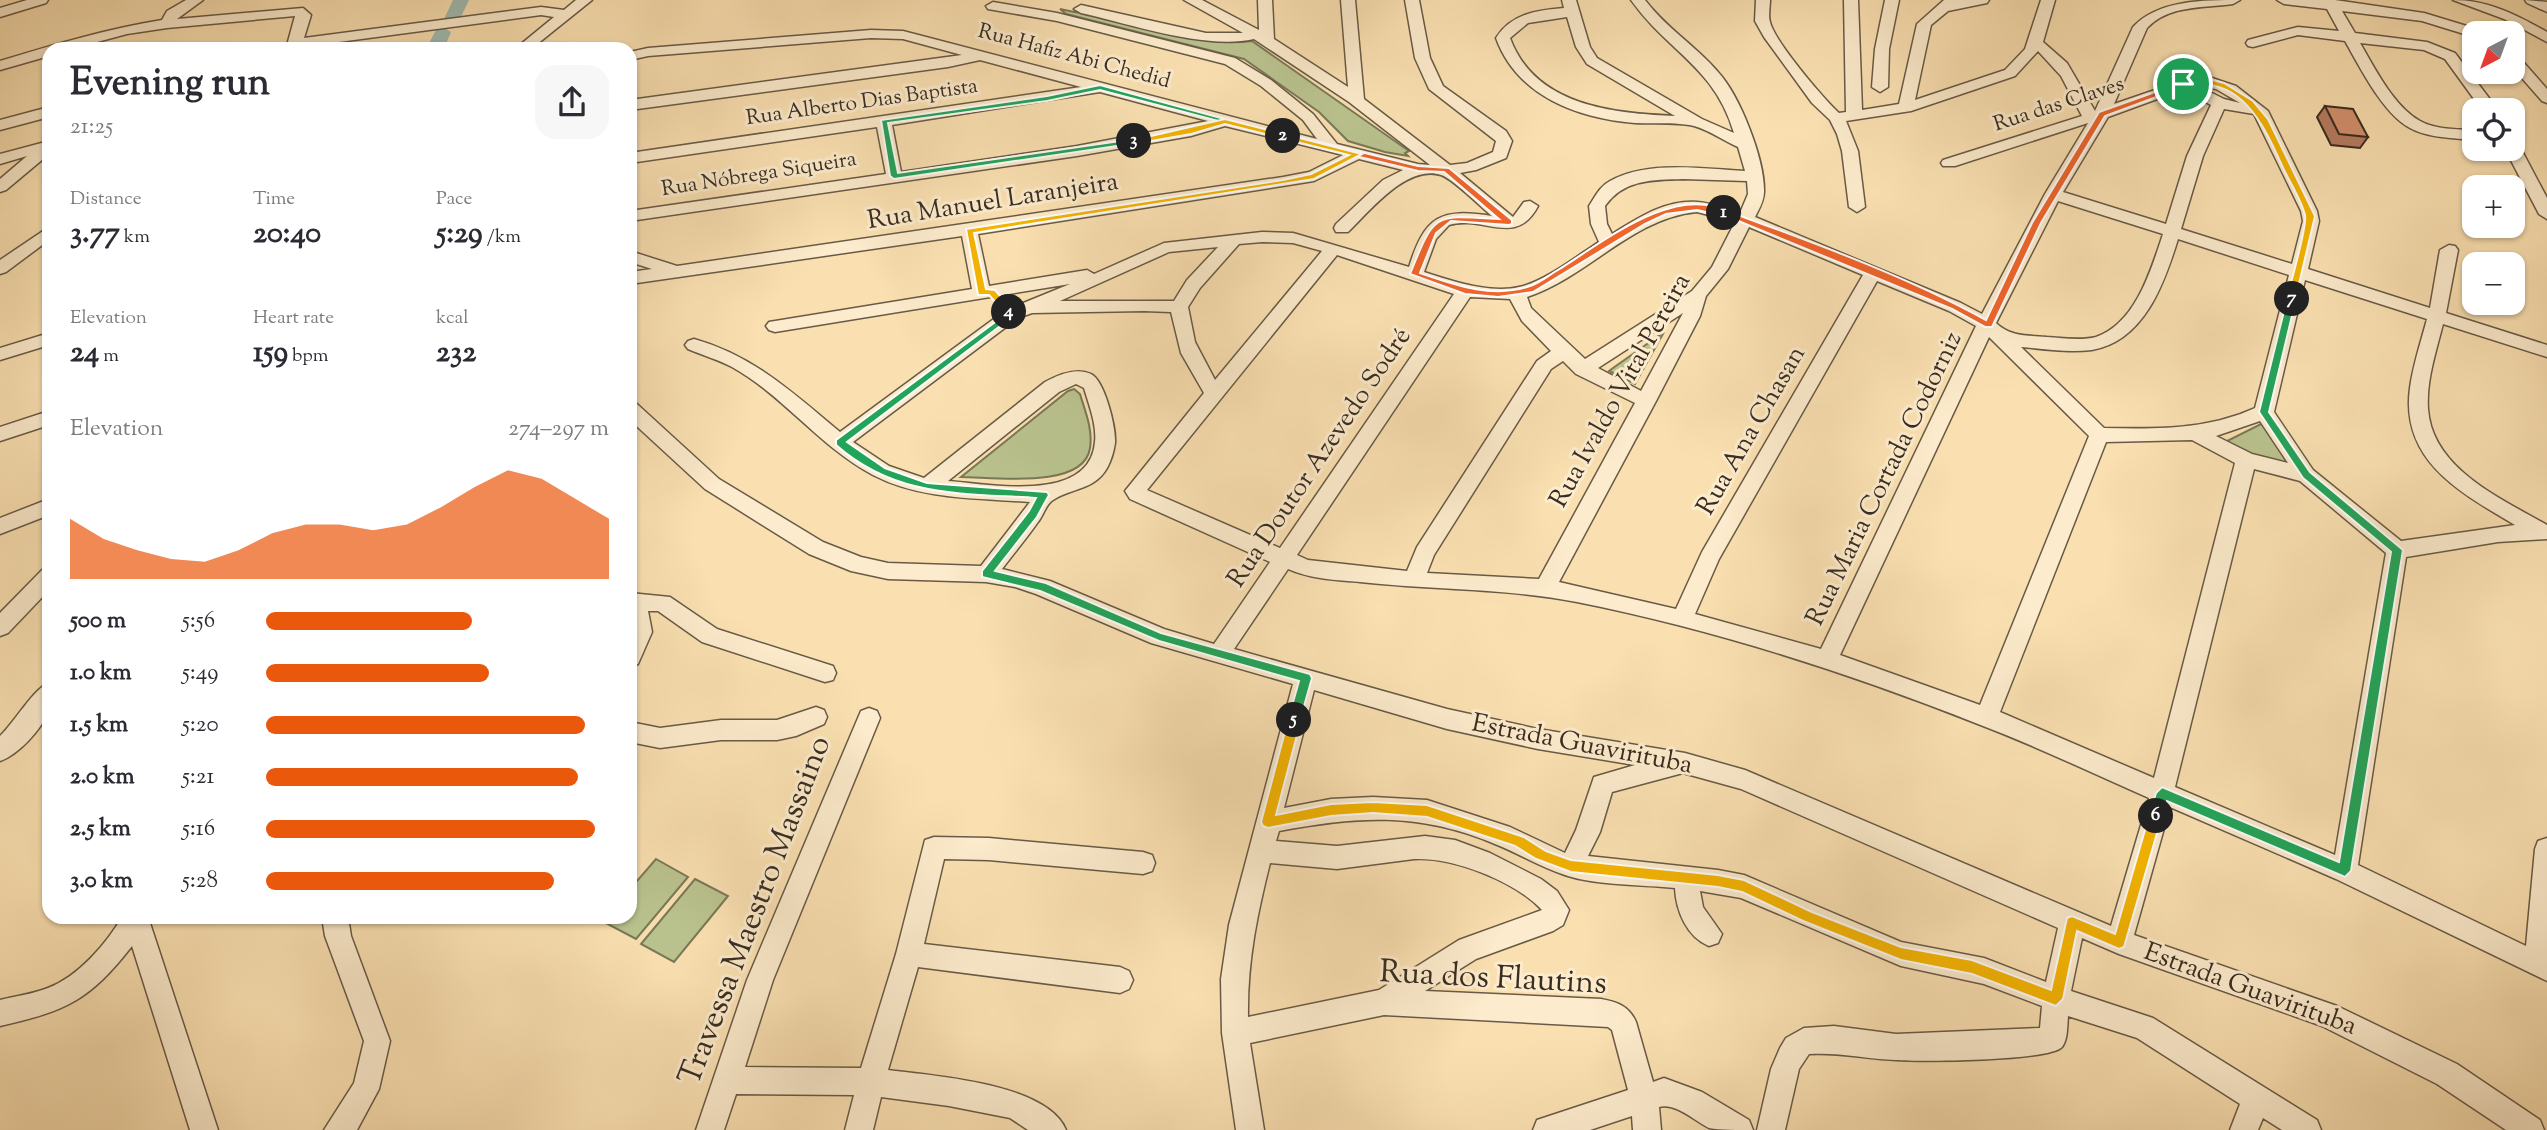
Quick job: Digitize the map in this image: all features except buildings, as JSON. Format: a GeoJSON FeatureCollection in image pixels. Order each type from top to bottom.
{"type":"FeatureCollection","features":[{"type":"Feature","properties":{"kind":"street"},"geometry":{"type":"LineString","coordinates":[[0,13],[41,0]]}},
{"type":"Feature","properties":{"kind":"street"},"geometry":{"type":"LineString","coordinates":[[167,24],[172,14],[196,0]]}},
{"type":"Feature","properties":{"kind":"street"},"geometry":{"type":"LineString","coordinates":[[531,42],[585,0]]}},
{"type":"Feature","properties":{"kind":"street"},"geometry":{"type":"LineString","coordinates":[[1192,0],[1262,37],[1328,82],[1421,148],[1509,222]]}},
{"type":"Feature","properties":{"kind":"street"},"geometry":{"type":"LineString","coordinates":[[1262,37],[1266,18],[1265,0]]}},
{"type":"Feature","properties":{"kind":"street","name":"Rua Hafiz Abi Chedid"},"geometry":{"type":"LineString","coordinates":[[637,54],[871,34],[903,36],[1332,149],[1418,169],[1471,167],[1492,160],[1500,155],[1504,141],[1500,134],[1437,89],[1430,79],[1423,62],[1412,0]]}},
{"type":"Feature","properties":{"kind":"street"},"geometry":{"type":"LineString","coordinates":[[1608,243],[1599,224],[1597,206],[1614,186],[1631,178],[1654,175],[1755,176],[1738,119],[1727,94],[1713,75],[1654,21],[1638,0]]}},
{"type":"Feature","properties":{"kind":"street"},"geometry":{"type":"LineString","coordinates":[[1763,0],[1762,20],[1771,37],[1817,100],[1836,118],[1845,134],[1850,151],[1857,207]]}},
{"type":"Feature","properties":{"kind":"street"},"geometry":{"type":"LineString","coordinates":[[1851,0],[1854,116]]}},
{"type":"Feature","properties":{"kind":"street"},"geometry":{"type":"LineString","coordinates":[[1881,86],[1882,49],[1892,0]]}},
{"type":"Feature","properties":{"kind":"street"},"geometry":{"type":"LineString","coordinates":[[1906,108],[1924,24],[1950,3],[1982,0]]}},
{"type":"Feature","properties":{"kind":"street"},"geometry":{"type":"LineString","coordinates":[[1836,118],[1906,108],[2010,73],[2031,55],[2037,44],[2048,0]]}},
{"type":"Feature","properties":{"kind":"street","name":"Rua Maria Cortada Codorniz"},"geometry":{"type":"LineString","coordinates":[[1827,660],[2018,258],[2096,116],[2143,23],[2182,6],[2233,0]]}},
{"type":"Feature","properties":{"kind":"street"},"geometry":{"type":"LineString","coordinates":[[2284,0],[2330,3],[2424,17],[2462,29]]}},
{"type":"Feature","properties":{"kind":"street"},"geometry":{"type":"LineString","coordinates":[[2460,0],[2508,16],[2547,38]]}},
{"type":"Feature","properties":{"kind":"street"},"geometry":{"type":"LineString","coordinates":[[2532,0],[2547,8]]}},
{"type":"Feature","properties":{"kind":"street"},"geometry":{"type":"LineString","coordinates":[[1043,1],[1206,37],[1262,37]]}},
{"type":"Feature","properties":{"kind":"street"},"geometry":{"type":"LineString","coordinates":[[1043,1],[1057,17]]}},
{"type":"Feature","properties":{"kind":"street"},"geometry":{"type":"LineString","coordinates":[[1352,1],[1357,103]]}},
{"type":"Feature","properties":{"kind":"street"},"geometry":{"type":"LineString","coordinates":[[2330,3],[2347,36],[2388,96],[2410,122],[2428,129],[2462,133]]}},
{"type":"Feature","properties":{"kind":"street"},"geometry":{"type":"LineString","coordinates":[[993,6],[1057,17],[1230,61],[1256,76],[1308,117],[1332,149]]}},
{"type":"Feature","properties":{"kind":"street"},"geometry":{"type":"LineString","coordinates":[[1697,121],[1598,115],[1571,107],[1517,70],[1503,38],[1510,27],[1517,23],[1570,6],[1583,47],[1592,61],[1697,121],[1743,143]]}},
{"type":"Feature","properties":{"kind":"street"},"geometry":{"type":"LineString","coordinates":[[81,42],[126,30],[167,24],[298,11],[304,15],[295,42]]}},
{"type":"Feature","properties":{"kind":"street"},"geometry":{"type":"LineString","coordinates":[[322,42],[541,11],[565,14]]}},
{"type":"Feature","properties":{"kind":"street"},"geometry":{"type":"LineString","coordinates":[[1235,22],[1266,18]]}},
{"type":"Feature","properties":{"kind":"street"},"geometry":{"type":"LineString","coordinates":[[2253,43],[2298,31],[2427,46],[2450,56],[2481,98]]}},
{"type":"Feature","properties":{"kind":"street"},"geometry":{"type":"LineString","coordinates":[[2037,44],[2058,60],[2096,116]]}},
{"type":"Feature","properties":{"kind":"street"},"geometry":{"type":"LineString","coordinates":[[0,66],[42,53]]}},
{"type":"Feature","properties":{"kind":"street"},"geometry":{"type":"LineString","coordinates":[[637,104],[948,63],[981,55]]}},
{"type":"Feature","properties":{"kind":"street"},"geometry":{"type":"LineString","coordinates":[[2525,72],[2545,91]]}},
{"type":"Feature","properties":{"kind":"street"},"geometry":{"type":"LineString","coordinates":[[1328,82],[1356,76]]}},
{"type":"Feature","properties":{"kind":"street"},"geometry":{"type":"LineString","coordinates":[[2183,84],[2211,81],[2234,92],[2260,111],[2310,216],[2264,412],[2306,475],[2397,550],[2498,534],[2544,532]]}},
{"type":"Feature","properties":{"kind":"street"},"geometry":{"type":"LineString","coordinates":[[2183,84],[2219,103],[2260,111]]}},
{"type":"Feature","properties":{"kind":"street","name":"Rua das Claves"},"geometry":{"type":"LineString","coordinates":[[1949,163],[2096,116],[2183,84]]}},
{"type":"Feature","properties":{"kind":"street","name":"Rua Alberto Dias Baptista"},"geometry":{"type":"LineString","coordinates":[[637,157],[1100,88]]}},
{"type":"Feature","properties":{"kind":"street"},"geometry":{"type":"LineString","coordinates":[[2003,339],[2082,344],[2101,342],[2117,336],[2131,325],[2146,300],[2172,232],[2195,157],[2219,103]]}},
{"type":"Feature","properties":{"kind":"street"},"geometry":{"type":"LineString","coordinates":[[0,125],[42,114]]}},
{"type":"Feature","properties":{"kind":"street","name":"Rua Nóbrega Siqueira"},"geometry":{"type":"LineString","coordinates":[[637,215],[1077,151],[1191,131],[1225,121]]}},
{"type":"Feature","properties":{"kind":"street"},"geometry":{"type":"LineString","coordinates":[[884,122],[894,176]]}},
{"type":"Feature","properties":{"kind":"street"},"geometry":{"type":"LineString","coordinates":[[0,159],[42,148]]}},
{"type":"Feature","properties":{"kind":"street"},"geometry":{"type":"LineString","coordinates":[[0,187],[42,152]]}},
{"type":"Feature","properties":{"kind":"street","name":"Rua Manuel Laranjeira"},"geometry":{"type":"LineString","coordinates":[[637,277],[969,231],[1293,180],[1314,176],[1357,154]]}},
{"type":"Feature","properties":{"kind":"street"},"geometry":{"type":"LineString","coordinates":[[2519,161],[2547,214]]}},
{"type":"Feature","properties":{"kind":"street"},"geometry":{"type":"LineString","coordinates":[[1342,228],[1389,183],[1418,169]]}},
{"type":"Feature","properties":{"kind":"street","name":"Rua Ivaldo Vital Pereira"},"geometry":{"type":"LineString","coordinates":[[1545,588],[1647,401],[1691,316],[1698,295],[1719,269],[1745,219],[1756,194],[1755,176]]}},
{"type":"Feature","properties":{"kind":"street"},"geometry":{"type":"LineString","coordinates":[[2053,194],[2547,351]]}},
{"type":"Feature","properties":{"kind":"street"},"geometry":{"type":"LineString","coordinates":[[1415,274],[1432,232],[1443,221],[1458,218],[1509,222],[1520,220],[1530,206]]}},
{"type":"Feature","properties":{"kind":"street"},"geometry":{"type":"LineString","coordinates":[[840,442],[1020,311],[1164,248],[1281,236],[1333,248],[1465,291],[1518,293],[1533,289],[1653,216],[1685,207],[1708,208],[1745,219],[1955,307],[1988,325],[2099,435],[2197,434],[2242,423],[2264,412]]}},
{"type":"Feature","properties":{"kind":"street"},"geometry":{"type":"LineString","coordinates":[[969,231],[987,293],[1020,311],[1144,305],[1178,307]]}},
{"type":"Feature","properties":{"kind":"street"},"geometry":{"type":"LineString","coordinates":[[0,268],[42,237]]}},
{"type":"Feature","properties":{"kind":"street"},"geometry":{"type":"LineString","coordinates":[[1214,393],[1198,368],[1185,339],[1178,307],[1193,284],[1234,240]]}},
{"type":"Feature","properties":{"kind":"street"},"geometry":{"type":"LineString","coordinates":[[1333,248],[1140,484],[1135,491],[1138,494],[1283,560],[1322,572],[1545,588],[1682,619],[1827,660],[1987,717],[2345,871],[2543,966],[2547,849]]}},
{"type":"Feature","properties":{"kind":"street"},"geometry":{"type":"LineString","coordinates":[[2449,250],[2437,315],[2417,396],[2422,431],[2429,448],[2458,478],[2544,532]]}},
{"type":"Feature","properties":{"kind":"street"},"geometry":{"type":"LineString","coordinates":[[637,258],[676,272]]}},
{"type":"Feature","properties":{"kind":"street","name":"Rua Ana Chasan"},"geometry":{"type":"LineString","coordinates":[[1682,619],[1709,558],[1873,272]]}},
{"type":"Feature","properties":{"kind":"street"},"geometry":{"type":"LineString","coordinates":[[775,326],[1111,273]]}},
{"type":"Feature","properties":{"kind":"street","name":"Rua Doutor Azevedo Sodré"},"geometry":{"type":"LineString","coordinates":[[1219,654],[1465,291]]}},
{"type":"Feature","properties":{"kind":"street"},"geometry":{"type":"LineString","coordinates":[[1518,293],[1518,301],[1526,313],[1562,352],[1583,369],[1612,386],[1647,401]]}},
{"type":"Feature","properties":{"kind":"street"},"geometry":{"type":"LineString","coordinates":[[1583,369],[1698,295]]}},
{"type":"Feature","properties":{"kind":"street"},"geometry":{"type":"LineString","coordinates":[[0,354],[42,341]]}},
{"type":"Feature","properties":{"kind":"street"},"geometry":{"type":"LineString","coordinates":[[694,345],[738,362],[764,379],[855,455],[882,471],[926,487],[1044,495],[1074,484],[1091,474],[1105,444],[1105,432],[1093,386],[1086,379],[1065,380],[1052,387],[926,487]]}},
{"type":"Feature","properties":{"kind":"street"},"geometry":{"type":"LineString","coordinates":[[1414,580],[1424,553],[1544,365],[1562,352]]}},
{"type":"Feature","properties":{"kind":"street","name":"Estrada Guavirituba"},"geometry":{"type":"LineString","coordinates":[[637,415],[712,484],[816,548],[858,565],[888,571],[986,574],[1042,587],[1159,637],[1447,719],[1538,739],[1685,763],[1745,780],[2119,942],[2340,1020],[2447,1074],[2530,1130]]}},
{"type":"Feature","properties":{"kind":"street"},"geometry":{"type":"LineString","coordinates":[[0,434],[42,420]]}},
{"type":"Feature","properties":{"kind":"street"},"geometry":{"type":"LineString","coordinates":[[2197,434],[2246,460],[2306,475]]}},
{"type":"Feature","properties":{"kind":"street"},"geometry":{"type":"LineString","coordinates":[[1987,717],[2099,435]]}},
{"type":"Feature","properties":{"kind":"street"},"geometry":{"type":"LineString","coordinates":[[2119,942],[2162,793],[2246,460]]}},
{"type":"Feature","properties":{"kind":"street"},"geometry":{"type":"LineString","coordinates":[[986,574],[1033,514],[1044,495]]}},
{"type":"Feature","properties":{"kind":"street"},"geometry":{"type":"LineString","coordinates":[[0,526],[42,510]]}},
{"type":"Feature","properties":{"kind":"street"},"geometry":{"type":"LineString","coordinates":[[2345,871],[2397,550]]}},
{"type":"Feature","properties":{"kind":"street"},"geometry":{"type":"LineString","coordinates":[[0,627],[42,583]]}},
{"type":"Feature","properties":{"kind":"street"},"geometry":{"type":"LineString","coordinates":[[637,603],[662,603],[710,636],[825,673]]}},
{"type":"Feature","properties":{"kind":"street"},"geometry":{"type":"LineString","coordinates":[[637,608],[641,632],[637,641]]}},
{"type":"Feature","properties":{"kind":"street"},"geometry":{"type":"LineString","coordinates":[[1250,1130],[1235,1033],[1234,979],[1242,925],[1306,678]]}},
{"type":"Feature","properties":{"kind":"street"},"geometry":{"type":"LineString","coordinates":[[0,751],[23,729],[42,702]]}},
{"type":"Feature","properties":{"kind":"street"},"geometry":{"type":"LineString","coordinates":[[637,733],[660,738],[721,730],[777,730],[796,726],[816,717]]}},
{"type":"Feature","properties":{"kind":"street","name":"Travessa Maestro Massaino"},"geometry":{"type":"LineString","coordinates":[[710,1130],[764,969],[869,718]]}},
{"type":"Feature","properties":{"kind":"street"},"geometry":{"type":"LineString","coordinates":[[1571,866],[1588,832],[1602,785],[1685,763]]}},
{"type":"Feature","properties":{"kind":"street"},"geometry":{"type":"LineString","coordinates":[[1268,822],[1331,810],[1373,808],[1427,811],[1510,838],[1541,855],[1571,866],[1718,881],[1756,891],[1807,916],[1901,954],[1972,967],[2155,1032],[2307,1130]]}},
{"type":"Feature","properties":{"kind":"street"},"geometry":{"type":"LineString","coordinates":[[1261,850],[1301,857],[1330,857],[1362,856],[1425,847],[1449,849],[1507,874],[1548,899],[1556,910],[1554,917],[1544,923],[1468,949],[1384,1002]]}},
{"type":"Feature","properties":{"kind":"street"},"geometry":{"type":"LineString","coordinates":[[859,1130],[887,1023],[909,954],[933,848],[989,849],[1143,863]]}},
{"type":"Feature","properties":{"kind":"street"},"geometry":{"type":"LineString","coordinates":[[1688,878],[1687,900],[1690,912],[1709,934]]}},
{"type":"Feature","properties":{"kind":"street"},"geometry":{"type":"LineString","coordinates":[[1771,1130],[1792,1051],[1804,1041],[1834,1039],[1896,1047],[2040,1043],[2053,1037],[2056,999],[2072,923]]}},
{"type":"Feature","properties":{"kind":"street"},"geometry":{"type":"LineString","coordinates":[[0,1013],[65,995],[86,979],[132,924]]}},
{"type":"Feature","properties":{"kind":"street"},"geometry":{"type":"LineString","coordinates":[[138,924],[204,1130]]}},
{"type":"Feature","properties":{"kind":"street"},"geometry":{"type":"LineString","coordinates":[[336,924],[338,936],[377,1041],[376,1059],[359,1106],[338,1130]]}},
{"type":"Feature","properties":{"kind":"street"},"geometry":{"type":"LineString","coordinates":[[909,954],[1120,980]]}},
{"type":"Feature","properties":{"kind":"street","name":"Rua dos Flautins"},"geometry":{"type":"LineString","coordinates":[[1235,1033],[1384,1002],[1601,1012],[1615,1016],[1623,1022],[1644,1097]]}},
{"type":"Feature","properties":{"kind":"street"},"geometry":{"type":"LineString","coordinates":[[726,1080],[872,1082],[975,1096],[1014,1105],[1052,1130]]}},
{"type":"Feature","properties":{"kind":"street"},"geometry":{"type":"LineString","coordinates":[[1547,1130],[1664,1092],[1678,1096],[1739,1130]]}},
{"type":"Feature","properties":{"kind":"street"},"geometry":{"type":"LineString","coordinates":[[1644,1097],[1647,1130]]}},
{"type":"Feature","properties":{"kind":"street"},"geometry":{"type":"LineString","coordinates":[[2245,1130],[2256,1099]]}},
{"type":"Feature","properties":{"kind":"green space"},"geometry":{"type":"Polygon","coordinates":[[[1060,9],[1203,40],[1252,41],[1409,151],[1405,153],[1408,156],[1348,141],[1319,112],[1244,59],[1066,14],[1060,9]]]}},
{"type":"Feature","properties":{"kind":"green space"},"geometry":{"type":"Polygon","coordinates":[[[1664,332],[1635,384],[1609,371],[1613,368],[1664,332]]]}},
{"type":"Feature","properties":{"kind":"green space"},"geometry":{"type":"Polygon","coordinates":[[[1074,389],[1080,394],[1091,441],[1084,461],[1072,470],[1055,476],[1014,479],[961,477],[1068,391],[1074,389]]]}},
{"type":"Feature","properties":{"kind":"green space"},"geometry":{"type":"Polygon","coordinates":[[[2263,423],[2295,469],[2219,445],[2263,423]]]}},
{"type":"Feature","properties":{"kind":"green space"},"geometry":{"type":"Polygon","coordinates":[[[656,859],[688,877],[636,939],[608,924],[637,924],[637,881],[656,859]]]}},
{"type":"Feature","properties":{"kind":"green space"},"geometry":{"type":"Polygon","coordinates":[[[695,879],[728,896],[674,962],[641,944],[695,879]]]}},
{"type":"Feature","properties":{"kind":"waterway"},"geometry":{"type":"LineString","coordinates":[[451,21],[461,0]]}},
{"type":"Feature","properties":{"kind":"waterway"},"geometry":{"type":"LineString","coordinates":[[438,42],[443,32]]}},
{"type":"Feature","properties":{"kind":"route"},"geometry":{"type":"LineString","coordinates":[[2183,84],[2102,114],[2036,223],[1988,325],[1955,307],[1803,242],[1745,219],[1697,207],[1664,211],[1641,222],[1533,289],[1518,293],[1483,294],[1452,288],[1415,274],[1422,250],[1436,226],[1450,219],[1509,222],[1446,170],[1418,169],[1357,154],[1332,149],[1225,121],[1100,88],[884,122],[894,176],[1077,151],[1208,128],[1225,121],[1357,154],[1314,176],[969,231],[982,293],[992,292],[1012,314],[840,442],[855,455],[882,471],[926,487],[1007,490],[1044,495],[1015,539],[986,574],[1042,587],[1159,637],[1306,678],[1268,822],[1331,810],[1402,808],[1427,811],[1519,842],[1541,855],[1571,866],[1718,881],[1744,887],[1901,954],[1972,967],[2015,981],[2056,999],[2072,923],[2119,942],[2162,793],[2345,871],[2397,550],[2306,475],[2264,412],[2311,222],[2309,211],[2260,111],[2234,92],[2211,81],[2191,81],[2183,84]]}}]}
